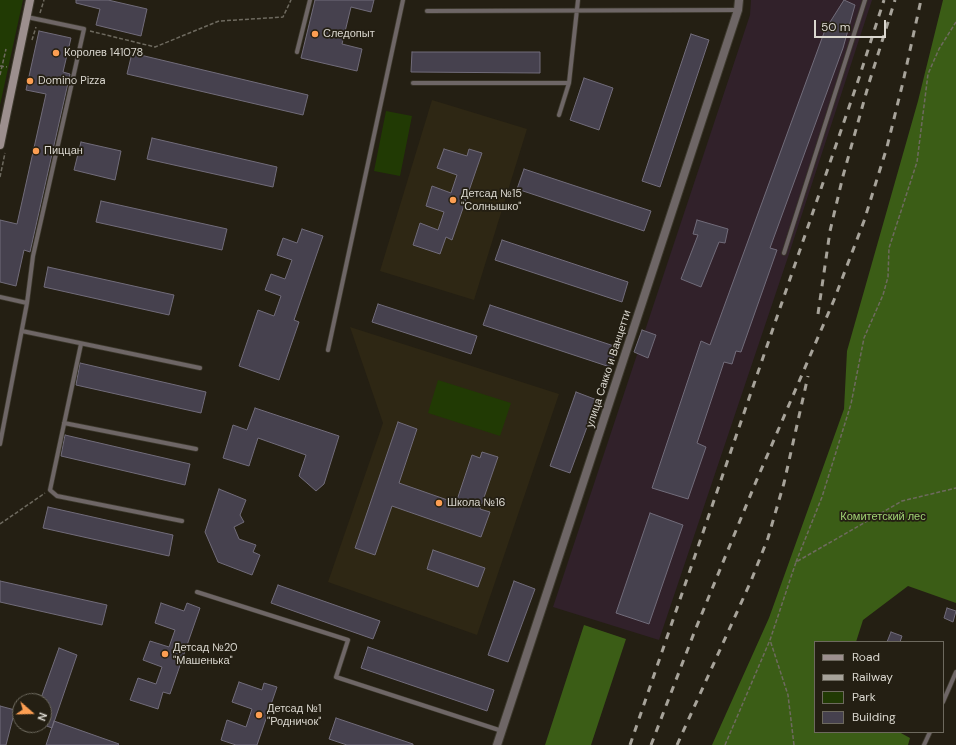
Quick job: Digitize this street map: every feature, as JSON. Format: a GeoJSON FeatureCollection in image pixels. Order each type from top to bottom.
{"type":"FeatureCollection","features":[{"type":"Feature","properties":{"kind":"main road"},"geometry":{"type":"LineString","coordinates":[[0,145],[30,0]]}},
{"type":"Feature","properties":{"kind":"street","name":"улица Сакко и Ванцетти"},"geometry":{"type":"LineString","coordinates":[[497,745],[738,10],[739,0]]}},
{"type":"Feature","properties":{"kind":"lane"},"geometry":{"type":"LineString","coordinates":[[298,52],[310,0]]}},
{"type":"Feature","properties":{"kind":"lane"},"geometry":{"type":"LineString","coordinates":[[328,350],[403,0]]}},
{"type":"Feature","properties":{"kind":"lane"},"geometry":{"type":"LineString","coordinates":[[559,115],[569,83],[578,0]]}},
{"type":"Feature","properties":{"kind":"lane"},"geometry":{"type":"LineString","coordinates":[[784,253],[865,0]]}},
{"type":"Feature","properties":{"kind":"lane"},"geometry":{"type":"LineString","coordinates":[[427,11],[738,10]]}},
{"type":"Feature","properties":{"kind":"lane"},"geometry":{"type":"LineString","coordinates":[[0,444],[27,303],[33,256],[84,29],[27,17]]}},
{"type":"Feature","properties":{"kind":"lane"},"geometry":{"type":"LineString","coordinates":[[413,83],[569,83]]}},
{"type":"Feature","properties":{"kind":"lane"},"geometry":{"type":"LineString","coordinates":[[0,297],[27,303]]}},
{"type":"Feature","properties":{"kind":"lane"},"geometry":{"type":"LineString","coordinates":[[22,331],[200,368]]}},
{"type":"Feature","properties":{"kind":"lane"},"geometry":{"type":"LineString","coordinates":[[81,344],[50,490],[57,496],[182,522]]}},
{"type":"Feature","properties":{"kind":"lane"},"geometry":{"type":"LineString","coordinates":[[64,423],[196,449]]}},
{"type":"Feature","properties":{"kind":"lane"},"geometry":{"type":"LineString","coordinates":[[197,592],[348,640],[336,677],[502,731]]}},
{"type":"Feature","properties":{"kind":"lane"},"geometry":{"type":"LineString","coordinates":[[944,700],[956,672]]}},
{"type":"Feature","properties":{"kind":"lane"},"geometry":{"type":"LineString","coordinates":[[924,745],[930,733]]}},
{"type":"Feature","properties":{"kind":"path"},"geometry":{"type":"LineString","coordinates":[[31,41],[44,0]]}},
{"type":"Feature","properties":{"kind":"path"},"geometry":{"type":"LineString","coordinates":[[84,29],[155,47],[219,20],[283,17],[291,0]]}},
{"type":"Feature","properties":{"kind":"path"},"geometry":{"type":"LineString","coordinates":[[725,745],[770,640],[796,562],[822,497],[851,404],[864,338],[883,295],[888,277],[889,248],[917,162],[928,74],[939,49],[956,22]]}},
{"type":"Feature","properties":{"kind":"path"},"geometry":{"type":"LineString","coordinates":[[0,75],[6,49]]}},
{"type":"Feature","properties":{"kind":"path"},"geometry":{"type":"LineString","coordinates":[[796,562],[902,500],[956,488]]}},
{"type":"Feature","properties":{"kind":"path"},"geometry":{"type":"LineString","coordinates":[[0,524],[50,490]]}},
{"type":"Feature","properties":{"kind":"path"},"geometry":{"type":"LineString","coordinates":[[770,640],[788,695],[794,745]]}},
{"type":"Feature","properties":{"kind":"shaded area"},"geometry":{"type":"Polygon","coordinates":[[[751,0],[872,0],[788,257],[659,640],[553,607],[750,15],[751,0]]]}},
{"type":"Feature","properties":{"kind":"shaded area","name":"Детсад №15 \"Солнышко\""},"geometry":{"type":"Polygon","coordinates":[[[432,100],[527,129],[474,300],[380,271],[432,100]]]}},
{"type":"Feature","properties":{"kind":"shaded area","name":"Школа №16"},"geometry":{"type":"Polygon","coordinates":[[[350,327],[559,394],[477,635],[328,582],[383,423],[350,327]]]}},
{"type":"Feature","properties":{"kind":"green space"},"geometry":{"type":"Polygon","coordinates":[[[0,0],[23,0],[0,105],[0,0]]]}},
{"type":"Feature","properties":{"kind":"green space","name":"Комитетский лес"},"geometry":{"type":"Polygon","coordinates":[[[943,0],[956,0],[956,603],[908,586],[863,620],[856,641],[814,641],[814,733],[901,733],[910,738],[908,745],[712,745],[769,618],[844,409],[847,351],[918,101],[943,0]]]}},
{"type":"Feature","properties":{"kind":"green space"},"geometry":{"type":"Polygon","coordinates":[[[386,111],[412,116],[400,176],[374,171],[386,111]]]}},
{"type":"Feature","properties":{"kind":"green space"},"geometry":{"type":"Polygon","coordinates":[[[438,380],[511,403],[500,436],[428,413],[438,380]]]}},
{"type":"Feature","properties":{"kind":"green space"},"geometry":{"type":"Polygon","coordinates":[[[584,625],[626,639],[591,745],[545,745],[584,625]]]}},
{"type":"Feature","properties":{"kind":"building"},"geometry":{"type":"Polygon","coordinates":[[[76,0],[108,0],[147,9],[141,36],[96,25],[100,9],[76,3],[76,0]]]}},
{"type":"Feature","properties":{"kind":"building"},"geometry":{"type":"Polygon","coordinates":[[[315,0],[374,0],[371,12],[351,7],[342,44],[362,49],[357,71],[301,58],[315,0]]]}},
{"type":"Feature","properties":{"kind":"building"},"geometry":{"type":"Polygon","coordinates":[[[844,0],[855,5],[843,48],[770,248],[777,250],[741,352],[736,351],[732,364],[724,362],[697,443],[706,447],[688,499],[652,488],[701,341],[710,345],[825,30],[844,0]]]}},
{"type":"Feature","properties":{"kind":"building"},"geometry":{"type":"Polygon","coordinates":[[[39,31],[71,38],[63,72],[70,74],[30,252],[24,250],[16,286],[0,282],[0,220],[17,224],[46,94],[26,90],[39,31]]]}},
{"type":"Feature","properties":{"kind":"building"},"geometry":{"type":"Polygon","coordinates":[[[691,34],[709,40],[660,187],[642,181],[691,34]]]}},
{"type":"Feature","properties":{"kind":"building"},"geometry":{"type":"Polygon","coordinates":[[[412,52],[540,52],[540,73],[411,72],[412,52]]]}},
{"type":"Feature","properties":{"kind":"building"},"geometry":{"type":"Polygon","coordinates":[[[132,53],[308,95],[303,115],[127,74],[132,53]]]}},
{"type":"Feature","properties":{"kind":"building"},"geometry":{"type":"Polygon","coordinates":[[[584,78],[613,88],[599,130],[570,120],[584,78]]]}},
{"type":"Feature","properties":{"kind":"building"},"geometry":{"type":"Polygon","coordinates":[[[152,138],[277,167],[273,187],[147,159],[152,138]]]}},
{"type":"Feature","properties":{"kind":"building"},"geometry":{"type":"Polygon","coordinates":[[[81,142],[121,151],[115,180],[74,170],[81,142]]]}},
{"type":"Feature","properties":{"kind":"building"},"geometry":{"type":"Polygon","coordinates":[[[444,149],[467,156],[469,149],[482,153],[452,240],[446,237],[440,254],[413,245],[420,223],[438,230],[444,212],[426,206],[432,186],[451,193],[457,175],[437,168],[444,149]]]}},
{"type":"Feature","properties":{"kind":"building"},"geometry":{"type":"Polygon","coordinates":[[[524,169],[651,211],[644,231],[517,189],[524,169]]]}},
{"type":"Feature","properties":{"kind":"building"},"geometry":{"type":"Polygon","coordinates":[[[101,201],[227,229],[222,250],[96,222],[101,201]]]}},
{"type":"Feature","properties":{"kind":"building"},"geometry":{"type":"Polygon","coordinates":[[[697,220],[728,229],[725,243],[719,242],[701,287],[681,279],[698,235],[693,234],[697,220]]]}},
{"type":"Feature","properties":{"kind":"building"},"geometry":{"type":"Polygon","coordinates":[[[302,229],[323,236],[294,320],[299,322],[279,380],[239,366],[258,310],[274,316],[281,296],[265,290],[271,274],[285,279],[292,260],[277,255],[283,238],[297,243],[302,229]]]}},
{"type":"Feature","properties":{"kind":"building"},"geometry":{"type":"Polygon","coordinates":[[[502,240],[628,282],[622,302],[495,260],[502,240]]]}},
{"type":"Feature","properties":{"kind":"building"},"geometry":{"type":"Polygon","coordinates":[[[48,267],[174,295],[169,315],[44,287],[48,267]]]}},
{"type":"Feature","properties":{"kind":"building"},"geometry":{"type":"Polygon","coordinates":[[[378,304],[477,336],[471,354],[372,322],[378,304]]]}},
{"type":"Feature","properties":{"kind":"building"},"geometry":{"type":"Polygon","coordinates":[[[490,305],[617,347],[610,367],[483,325],[490,305]]]}},
{"type":"Feature","properties":{"kind":"building"},"geometry":{"type":"Polygon","coordinates":[[[642,330],[656,335],[648,358],[634,352],[642,330]]]}},
{"type":"Feature","properties":{"kind":"building"},"geometry":{"type":"Polygon","coordinates":[[[80,363],[206,392],[201,413],[76,385],[80,363]]]}},
{"type":"Feature","properties":{"kind":"building"},"geometry":{"type":"Polygon","coordinates":[[[576,392],[597,400],[570,473],[550,466],[576,392]]]}},
{"type":"Feature","properties":{"kind":"building"},"geometry":{"type":"Polygon","coordinates":[[[255,408],[339,436],[324,484],[316,491],[299,476],[306,455],[258,438],[249,466],[223,458],[233,425],[247,430],[255,408]]]}},
{"type":"Feature","properties":{"kind":"building"},"geometry":{"type":"Polygon","coordinates":[[[398,422],[417,429],[399,483],[456,503],[472,455],[480,458],[482,452],[498,457],[480,509],[490,512],[481,537],[392,506],[375,555],[355,548],[398,422]]]}},
{"type":"Feature","properties":{"kind":"building"},"geometry":{"type":"Polygon","coordinates":[[[65,435],[190,464],[185,485],[61,456],[65,435]]]}},
{"type":"Feature","properties":{"kind":"building"},"geometry":{"type":"Polygon","coordinates":[[[219,489],[246,500],[240,515],[244,522],[234,527],[239,539],[256,545],[253,552],[260,555],[252,575],[218,562],[205,532],[219,489]]]}},
{"type":"Feature","properties":{"kind":"building"},"geometry":{"type":"Polygon","coordinates":[[[48,507],[173,535],[169,556],[43,528],[48,507]]]}},
{"type":"Feature","properties":{"kind":"building"},"geometry":{"type":"Polygon","coordinates":[[[650,513],[683,525],[649,624],[616,613],[650,513]]]}},
{"type":"Feature","properties":{"kind":"building"},"geometry":{"type":"Polygon","coordinates":[[[433,550],[485,568],[478,587],[427,569],[433,550]]]}},
{"type":"Feature","properties":{"kind":"building"},"geometry":{"type":"Polygon","coordinates":[[[0,581],[107,605],[102,625],[0,602],[0,581]]]}},
{"type":"Feature","properties":{"kind":"building"},"geometry":{"type":"Polygon","coordinates":[[[514,581],[535,589],[508,662],[488,655],[514,581]]]}},
{"type":"Feature","properties":{"kind":"building"},"geometry":{"type":"Polygon","coordinates":[[[278,585],[380,621],[373,639],[271,603],[278,585]]]}},
{"type":"Feature","properties":{"kind":"building","name":"Детсад №20 \"Машенька\""},"geometry":{"type":"Polygon","coordinates":[[[161,603],[184,611],[187,603],[200,608],[170,694],[163,692],[158,709],[130,700],[138,678],[156,684],[162,667],[143,660],[150,641],[169,647],[175,630],[155,623],[161,603]]]}},
{"type":"Feature","properties":{"kind":"building"},"geometry":{"type":"Polygon","coordinates":[[[947,608],[956,611],[953,622],[944,618],[947,608]]]}},
{"type":"Feature","properties":{"kind":"building"},"geometry":{"type":"Polygon","coordinates":[[[891,632],[902,636],[900,641],[887,641],[891,632]]]}},
{"type":"Feature","properties":{"kind":"building"},"geometry":{"type":"Polygon","coordinates":[[[368,647],[494,690],[487,711],[361,668],[368,647]]]}},
{"type":"Feature","properties":{"kind":"building"},"geometry":{"type":"Polygon","coordinates":[[[59,648],[77,655],[52,728],[52,693],[43,693],[59,648]]]}},
{"type":"Feature","properties":{"kind":"building","name":"Детсад №1 \"Родничок\""},"geometry":{"type":"Polygon","coordinates":[[[239,682],[262,690],[264,683],[277,687],[257,745],[236,745],[221,740],[227,720],[246,727],[252,709],[232,702],[239,682]]]}},
{"type":"Feature","properties":{"kind":"building"},"geometry":{"type":"Polygon","coordinates":[[[0,706],[12,709],[12,722],[6,745],[0,745],[0,706]]]}},
{"type":"Feature","properties":{"kind":"building"},"geometry":{"type":"Polygon","coordinates":[[[336,718],[413,745],[347,745],[329,739],[336,718]]]}},
{"type":"Feature","properties":{"kind":"building"},"geometry":{"type":"Polygon","coordinates":[[[54,721],[119,744],[46,745],[50,733],[52,733],[54,721]]]}},
{"type":"Feature","properties":{"kind":"railway"},"geometry":{"type":"LineString","coordinates":[[630,745],[859,78],[884,0]]}},
{"type":"Feature","properties":{"kind":"railway"},"geometry":{"type":"LineString","coordinates":[[818,314],[830,231],[843,176],[869,83],[895,0]]}},
{"type":"Feature","properties":{"kind":"railway"},"geometry":{"type":"LineString","coordinates":[[651,745],[694,633],[755,484],[834,300],[864,221],[887,147],[921,0]]}},
{"type":"Feature","properties":{"kind":"railway"},"geometry":{"type":"LineString","coordinates":[[677,745],[751,581],[768,538],[784,483],[808,376]]}},
{"type":"Feature","properties":{"kind":"place","name":"Следопыт"},"geometry":{"type":"Point","coordinates":[315,34]}},
{"type":"Feature","properties":{"kind":"place","name":"Королев 141078"},"geometry":{"type":"Point","coordinates":[56,53]}},
{"type":"Feature","properties":{"kind":"place","name":"Domino Pizza"},"geometry":{"type":"Point","coordinates":[30,81]}},
{"type":"Feature","properties":{"kind":"place","name":"Пиццан"},"geometry":{"type":"Point","coordinates":[36,151]}},
{"type":"Feature","properties":{"kind":"place","name":"Детсад №15 \"Солнышко\""},"geometry":{"type":"Point","coordinates":[453,200]}},
{"type":"Feature","properties":{"kind":"place","name":"Школа №16"},"geometry":{"type":"Point","coordinates":[439,503]}},
{"type":"Feature","properties":{"kind":"place","name":"Детсад №20 \"Машенька\""},"geometry":{"type":"Point","coordinates":[165,654]}},
{"type":"Feature","properties":{"kind":"place","name":"Детсад №1 \"Родничок\""},"geometry":{"type":"Point","coordinates":[259,715]}}]}
